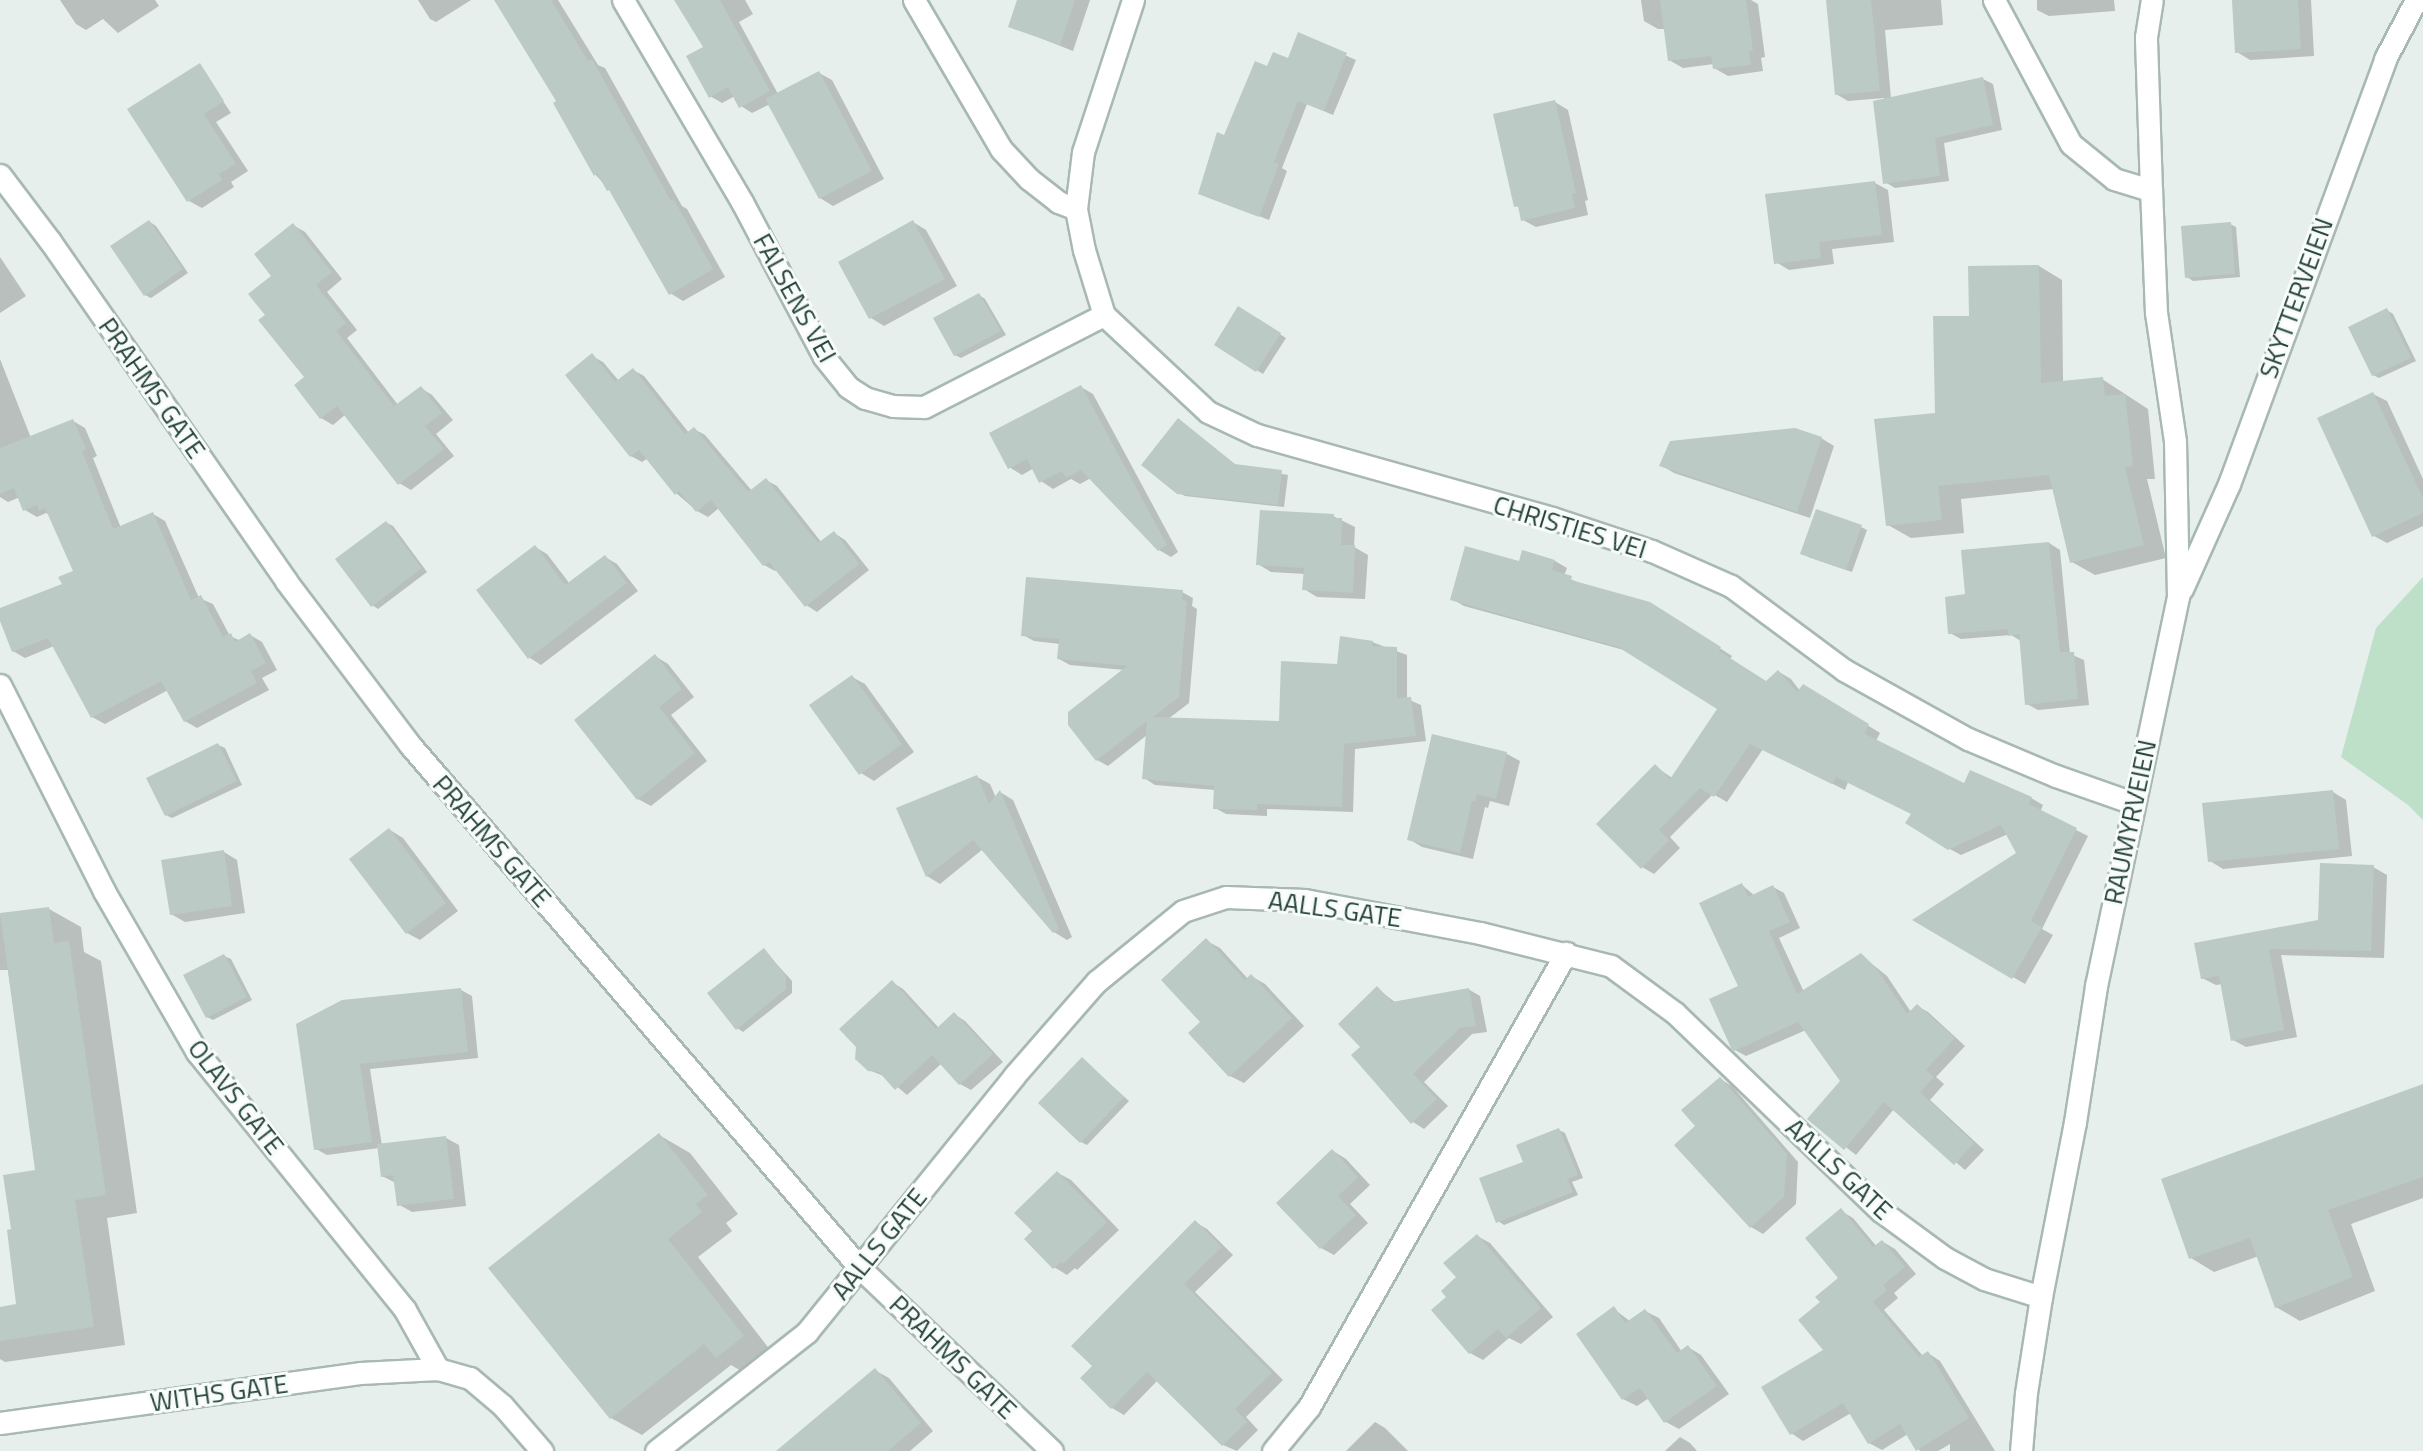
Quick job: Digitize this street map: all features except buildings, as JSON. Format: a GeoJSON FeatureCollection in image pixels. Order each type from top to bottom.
{"type":"FeatureCollection","features":[{"type":"Feature","properties":{"kind":"street","name":"FALSENS VEI"},"geometry":{"type":"LineString","coordinates":[[623,0],[742,202],[824,357],[848,387],[865,398],[893,406],[924,407],[1104,315]]}},
{"type":"Feature","properties":{"kind":"street"},"geometry":{"type":"LineString","coordinates":[[914,0],[1001,149],[1028,179],[1058,202],[1076,209]]}},
{"type":"Feature","properties":{"kind":"street","name":"CHRISTIES VEI"},"geometry":{"type":"LineString","coordinates":[[1133,0],[1083,152],[1076,209],[1084,250],[1104,315],[1208,412],[1257,435],[1552,518],[1652,551],[1731,586],[1844,670],[1968,739],[2056,776],[2133,803]]}},
{"type":"Feature","properties":{"kind":"street"},"geometry":{"type":"LineString","coordinates":[[1994,0],[2071,144],[2114,179],[2151,190]]}},
{"type":"Feature","properties":{"kind":"street","name":"RAUMYRVEIEN"},"geometry":{"type":"LineString","coordinates":[[2021,1451],[2026,1393],[2041,1297],[2075,1122],[2096,986],[2178,597],[2175,441],[2156,313],[2146,37],[2152,0]]}},
{"type":"Feature","properties":{"kind":"street","name":"SKYTTERVEIEN"},"geometry":{"type":"LineString","coordinates":[[2178,597],[2229,484],[2385,59],[2416,0]]}},
{"type":"Feature","properties":{"kind":"street","name":"PRAHMS GATE"},"geometry":{"type":"LineString","coordinates":[[0,175],[50,241],[286,581],[410,745],[860,1268],[1052,1451]]}},
{"type":"Feature","properties":{"kind":"street","name":"OLAVS GATE"},"geometry":{"type":"LineString","coordinates":[[0,685],[104,891],[197,1052],[405,1310],[438,1369]]}},
{"type":"Feature","properties":{"kind":"street","name":"AALLS GATE"},"geometry":{"type":"LineString","coordinates":[[656,1451],[807,1332],[1014,1076],[1096,982],[1183,911],[1227,897],[1305,900],[1566,953],[1611,966],[1675,1013],[1881,1211],[1945,1258],[1984,1279],[2041,1297]]}},
{"type":"Feature","properties":{"kind":"street"},"geometry":{"type":"LineString","coordinates":[[1273,1451],[1309,1407],[1566,953]]}},
{"type":"Feature","properties":{"kind":"street"},"geometry":{"type":"LineString","coordinates":[[438,1369],[470,1378],[503,1406],[542,1451]]}},
{"type":"Feature","properties":{"kind":"street","name":"WITHS GATE"},"geometry":{"type":"LineString","coordinates":[[0,1423],[360,1373],[438,1369]]}},
{"type":"Feature","properties":{"kind":"green space"},"geometry":{"type":"Polygon","coordinates":[[[2423,577],[2423,820],[2408,805],[2341,757],[2376,628],[2423,577]]]}}]}
